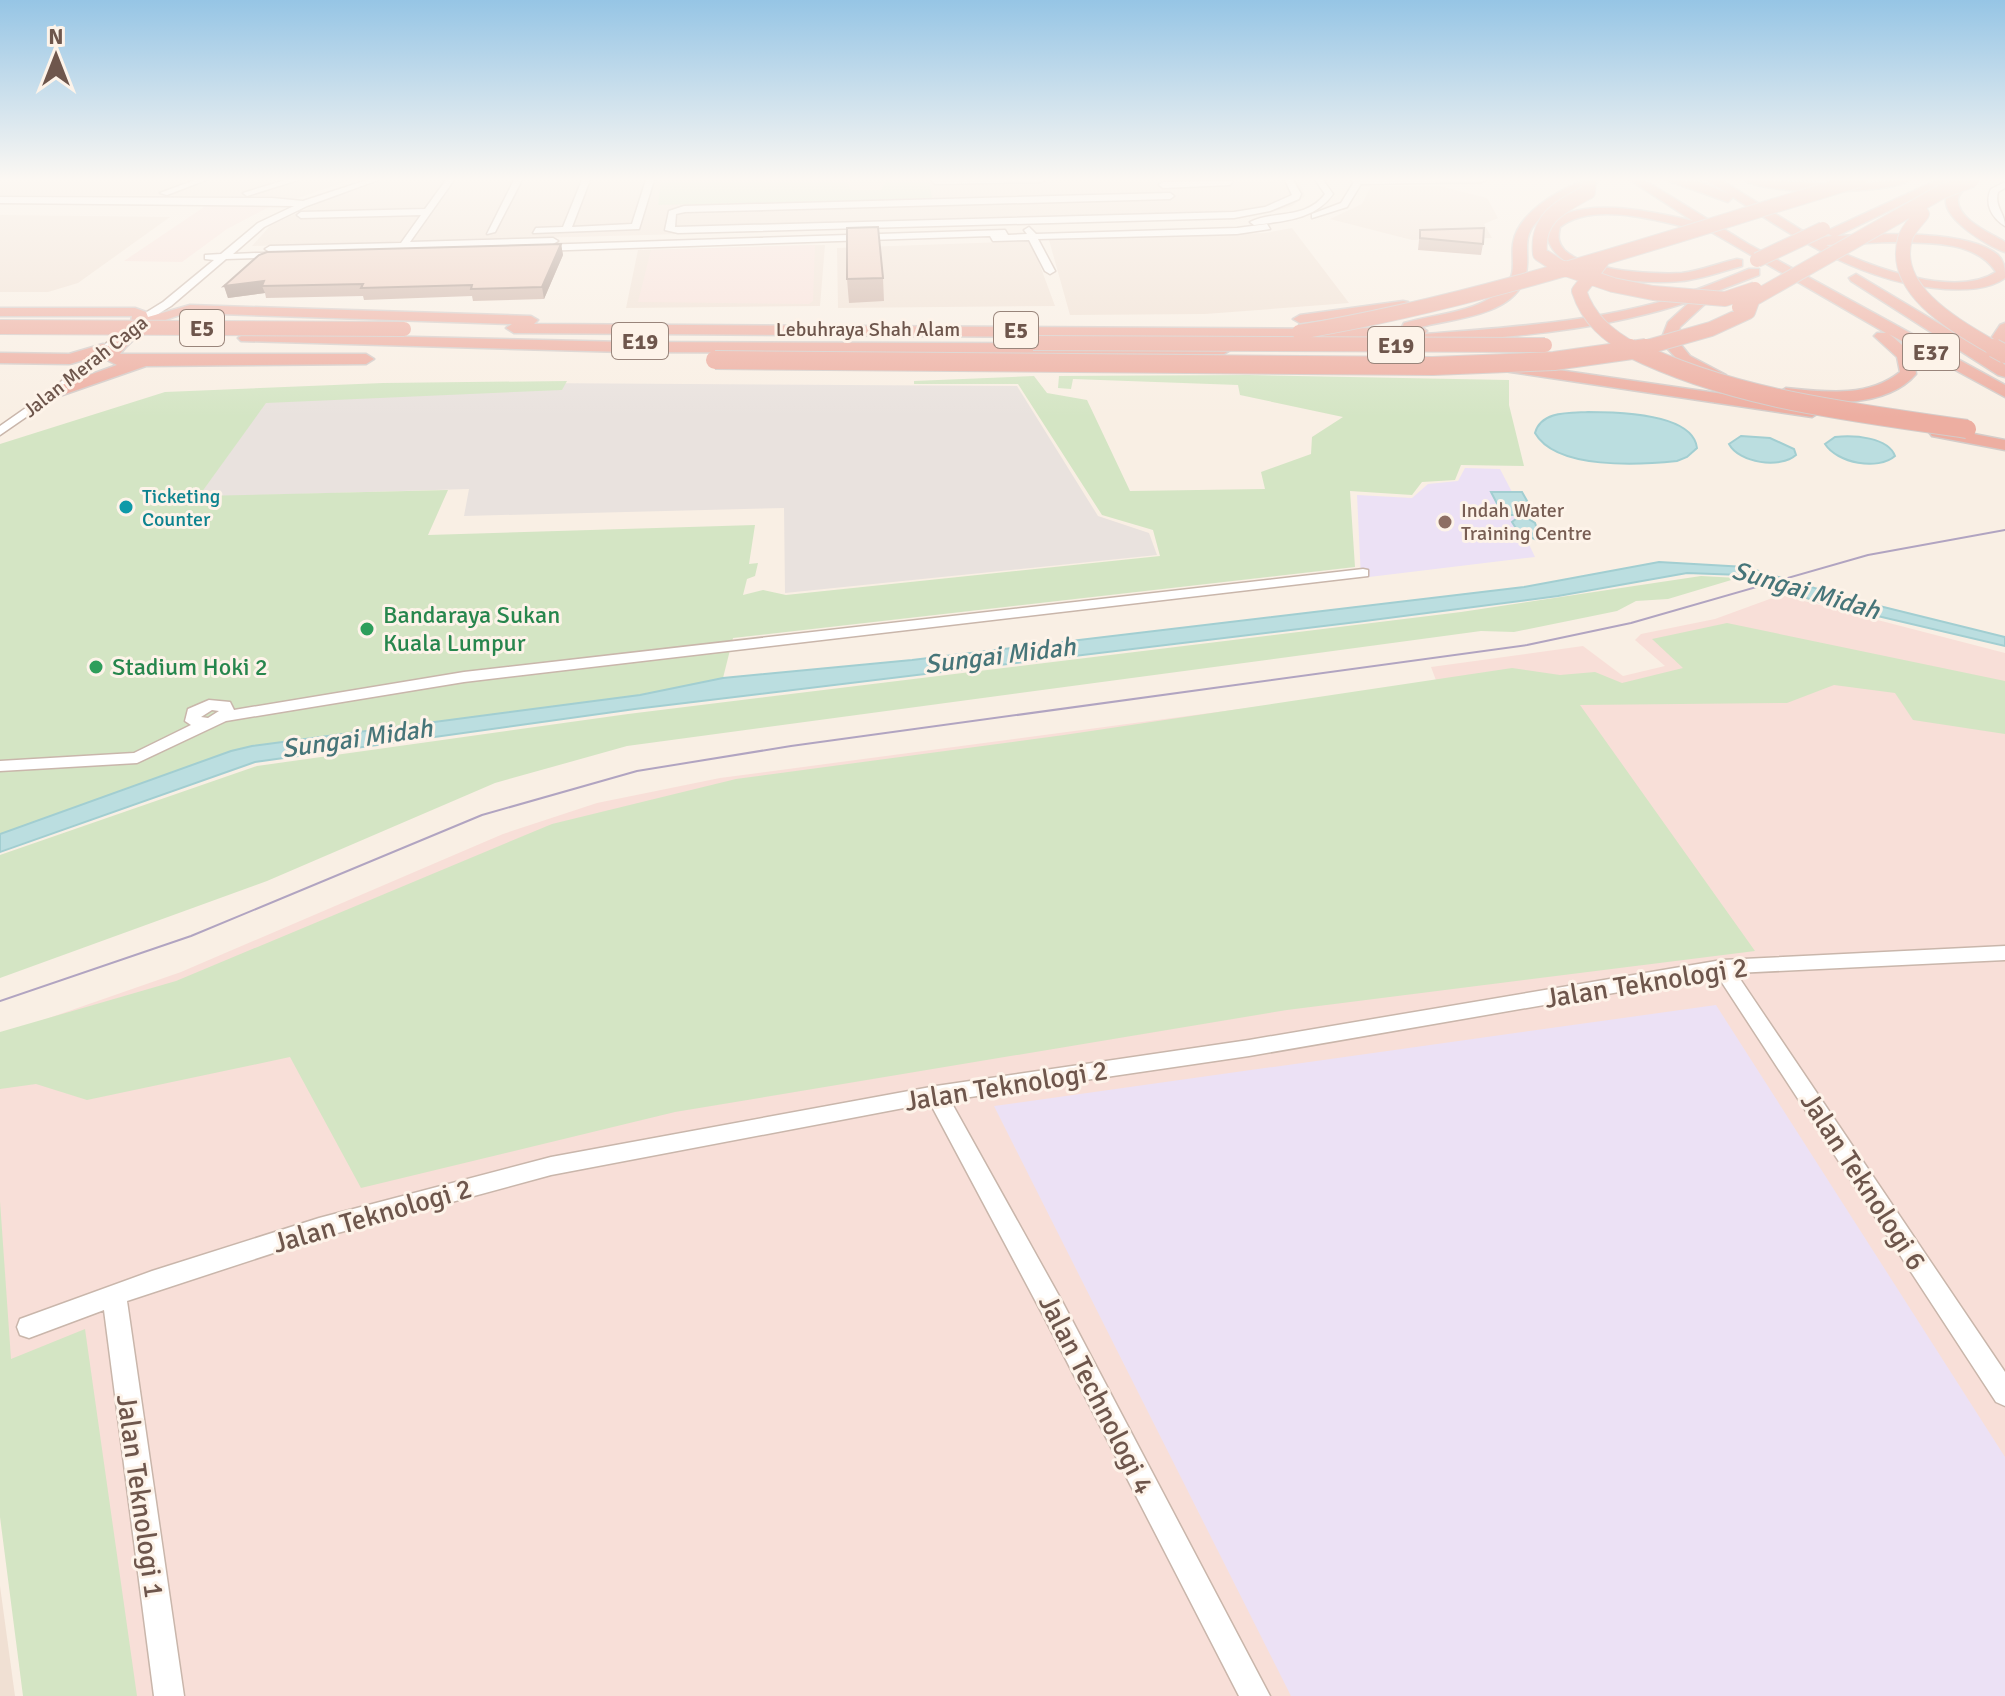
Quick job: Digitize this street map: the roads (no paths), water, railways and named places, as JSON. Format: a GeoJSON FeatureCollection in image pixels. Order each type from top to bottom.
{"type":"FeatureCollection","features":[{"type":"Feature","properties":{"kind":"highway"},"geometry":{"type":"LineString","coordinates":[[1515,259],[1519,267]]}},
{"type":"Feature","properties":{"kind":"highway"},"geometry":{"type":"LineString","coordinates":[[1390,333],[1490,304],[1519,279],[1520,259]]}},
{"type":"Feature","properties":{"kind":"highway"},"geometry":{"type":"LineString","coordinates":[[1548,259],[1560,267],[1613,285],[1653,293],[1725,299],[1803,270]]}},
{"type":"Feature","properties":{"kind":"highway"},"geometry":{"type":"LineString","coordinates":[[1572,259],[1612,273],[1673,277],[1752,265]]}},
{"type":"Feature","properties":{"kind":"highway","name":"E19"},"geometry":{"type":"LineString","coordinates":[[246,338],[1036,340],[1277,334],[1370,320],[1600,259]]}},
{"type":"Feature","properties":{"kind":"highway"},"geometry":{"type":"LineString","coordinates":[[1603,259],[1579,291],[1589,317],[1631,347],[1659,361],[1733,388],[2005,438]]}},
{"type":"Feature","properties":{"kind":"highway","name":"E37"},"geometry":{"type":"LineString","coordinates":[[1764,259],[2005,392]]}},
{"type":"Feature","properties":{"kind":"highway","name":"Lebuhraya Shah Alam"},"geometry":{"type":"LineString","coordinates":[[641,327],[1390,333],[1486,327],[1595,312],[1656,298],[1765,259]]}},
{"type":"Feature","properties":{"kind":"highway","name":"E37"},"geometry":{"type":"LineString","coordinates":[[1790,259],[1862,300],[2005,372]]}},
{"type":"Feature","properties":{"kind":"highway","name":"E19"},"geometry":{"type":"LineString","coordinates":[[404,329],[434,333],[1572,344],[1664,333],[1708,321],[1752,301],[1822,259]]}},
{"type":"Feature","properties":{"kind":"highway"},"geometry":{"type":"LineString","coordinates":[[1824,259],[2005,372]]}},
{"type":"Feature","properties":{"kind":"highway"},"geometry":{"type":"LineString","coordinates":[[1844,259],[1878,274],[1915,282],[1962,285],[1991,281],[2003,273],[1994,259]]}},
{"type":"Feature","properties":{"kind":"highway"},"geometry":{"type":"LineString","coordinates":[[1900,259],[1914,287],[1969,334],[2005,354]]}},
{"type":"Feature","properties":{"kind":"highway","name":"Lebuhraya Shah Alam"},"geometry":{"type":"LineString","coordinates":[[0,336],[625,347],[1255,348],[1512,332],[1638,312],[1703,293],[1752,265]]}},
{"type":"Feature","properties":{"kind":"highway"},"geometry":{"type":"LineString","coordinates":[[185,288],[194,301],[203,305],[240,312]]}},
{"type":"Feature","properties":{"kind":"highway"},"geometry":{"type":"LineString","coordinates":[[1703,293],[1700,304],[1673,325],[1669,340],[1676,353],[1718,377],[1788,393],[1862,393],[1886,388],[1908,374],[1905,356],[1858,319],[1857,313]]}},
{"type":"Feature","properties":{"kind":"highway"},"geometry":{"type":"LineString","coordinates":[[432,318],[486,315],[1091,320],[1307,318],[1452,298]]}},
{"type":"Feature","properties":{"kind":"highway"},"geometry":{"type":"LineString","coordinates":[[641,327],[598,321],[190,309],[161,314],[114,349],[111,356],[122,361],[190,362],[404,359],[1417,366],[1506,364],[1603,356],[1683,340],[1748,312],[1752,301]]}},
{"type":"Feature","properties":{"kind":"highway"},"geometry":{"type":"LineString","coordinates":[[0,312],[118,311],[141,315],[138,322]]}},
{"type":"Feature","properties":{"kind":"highway","name":"E5"},"geometry":{"type":"LineString","coordinates":[[0,327],[641,327]]}},
{"type":"Feature","properties":{"kind":"highway"},"geometry":{"type":"LineString","coordinates":[[2005,328],[2000,337],[2005,354]]}},
{"type":"Feature","properties":{"kind":"highway"},"geometry":{"type":"LineString","coordinates":[[404,359],[599,352],[625,347]]}},
{"type":"Feature","properties":{"kind":"highway"},"geometry":{"type":"LineString","coordinates":[[0,358],[70,359],[103,349]]}},
{"type":"Feature","properties":{"kind":"highway"},"geometry":{"type":"LineString","coordinates":[[1085,350],[1138,358],[1379,359],[1524,369],[2005,445]]}},
{"type":"Feature","properties":{"kind":"highway"},"geometry":{"type":"LineString","coordinates":[[0,358],[28,363],[46,384],[122,367],[190,362]]}},
{"type":"Feature","properties":{"kind":"street","name":"Jalan Merah Caga"},"geometry":{"type":"LineString","coordinates":[[118,311],[149,305],[213,259]]}},
{"type":"Feature","properties":{"kind":"street","name":"Jalan Merah Caga"},"geometry":{"type":"LineString","coordinates":[[0,419],[46,384],[167,304],[215,259]]}},
{"type":"Feature","properties":{"kind":"street"},"geometry":{"type":"LineString","coordinates":[[1044,259],[1050,271]]}},
{"type":"Feature","properties":{"kind":"street","name":"Jalan Merah Caga"},"geometry":{"type":"LineString","coordinates":[[0,431],[46,384]]}},
{"type":"Feature","properties":{"kind":"street"},"geometry":{"type":"LineString","coordinates":[[0,766],[137,758],[206,724],[191,718],[203,707],[224,705],[228,710],[226,716],[464,677],[1363,573]]}},
{"type":"Feature","properties":{"kind":"street","name":"Jalan Teknologi 2"},"geometry":{"type":"LineString","coordinates":[[29,1327],[319,1228],[551,1166],[936,1094],[1249,1048],[1722,967],[2005,953]]}},
{"type":"Feature","properties":{"kind":"street","name":"Jalan Teknologi 6"},"geometry":{"type":"LineString","coordinates":[[1722,967],[2005,1394]]}},
{"type":"Feature","properties":{"kind":"street","name":"Jalan Technologi 4"},"geometry":{"type":"LineString","coordinates":[[936,1094],[1054,1311],[1255,1696]]}},
{"type":"Feature","properties":{"kind":"street","name":"Jalan Teknologi 1"},"geometry":{"type":"LineString","coordinates":[[114,1296],[169,1696]]}},
{"type":"Feature","properties":{"kind":"water"},"geometry":{"type":"Polygon","coordinates":[[[1588,412],[1633,414],[1668,421],[1692,436],[1697,448],[1677,461],[1621,464],[1561,454],[1546,445],[1535,433],[1549,417],[1588,412]]]}},
{"type":"Feature","properties":{"kind":"water"},"geometry":{"type":"Polygon","coordinates":[[[1741,436],[1770,438],[1794,449],[1796,455],[1780,462],[1750,460],[1734,451],[1729,444],[1741,436]]]}},
{"type":"Feature","properties":{"kind":"water"},"geometry":{"type":"Polygon","coordinates":[[[1851,436],[1878,441],[1895,456],[1888,461],[1869,464],[1848,460],[1825,444],[1835,437],[1851,436]]]}},
{"type":"Feature","properties":{"kind":"water"},"geometry":{"type":"Polygon","coordinates":[[[1491,492],[1522,492],[1535,515],[1524,516],[1535,523],[1537,540],[1519,533],[1512,522],[1521,515],[1503,515],[1491,492]]]}},
{"type":"Feature","properties":{"kind":"water","name":"Sungai Midah"},"geometry":{"type":"Polygon","coordinates":[[[1659,562],[1746,567],[1847,598],[2005,637],[2005,646],[1818,602],[1741,575],[1687,573],[1558,596],[635,709],[255,762],[0,852],[0,834],[252,746],[640,695],[723,678],[912,660],[1524,587],[1659,562]]]}},
{"type":"Feature","properties":{"kind":"tram line"},"geometry":{"type":"LineString","coordinates":[[0,1001],[191,936],[482,815],[637,771],[791,746],[1527,645],[1631,623],[1868,555],[2005,530]]}},
{"type":"Feature","properties":{"kind":"place","name":"Ticketing Counter"},"geometry":{"type":"Point","coordinates":[126,507]}},
{"type":"Feature","properties":{"kind":"place","name":"Indah Water Training Centre"},"geometry":{"type":"Point","coordinates":[1445,522]}},
{"type":"Feature","properties":{"kind":"place","name":"Bandaraya Sukan Kuala Lumpur"},"geometry":{"type":"Point","coordinates":[367,629]}},
{"type":"Feature","properties":{"kind":"place","name":"Stadium Hoki 2"},"geometry":{"type":"Point","coordinates":[96,667]}}]}
